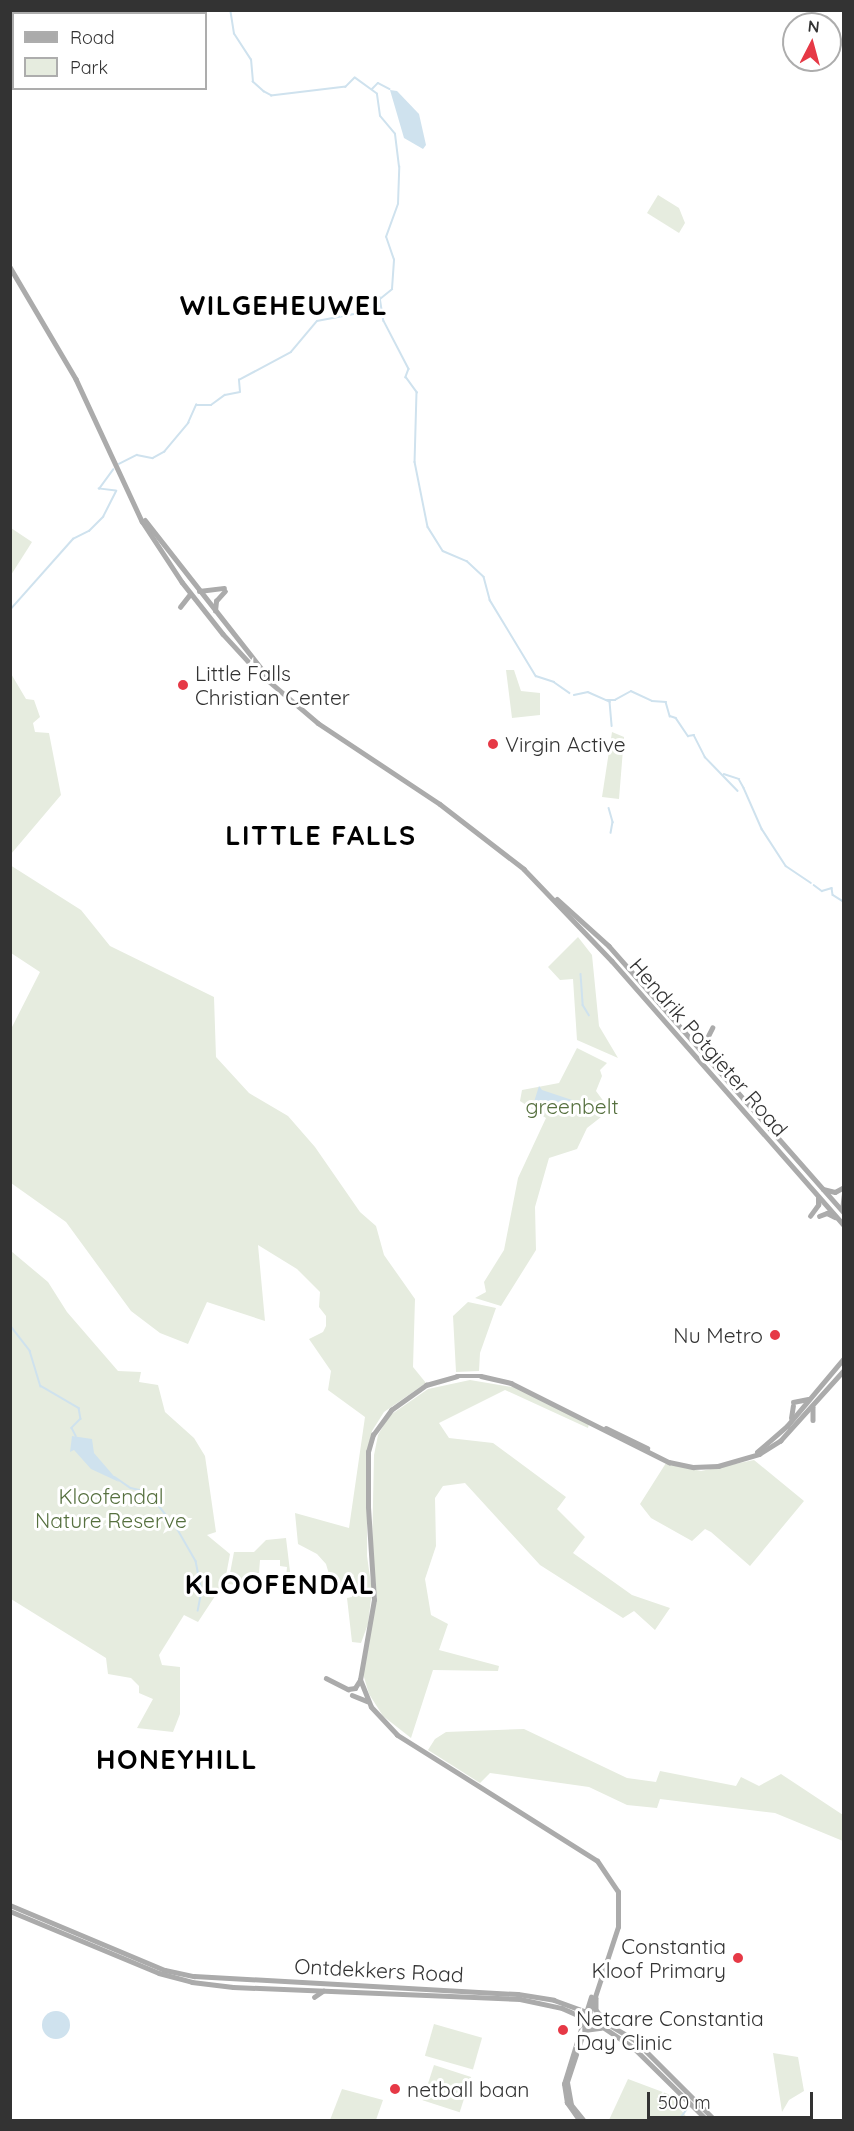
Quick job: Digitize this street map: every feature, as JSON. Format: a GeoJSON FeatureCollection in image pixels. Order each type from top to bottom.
{"type":"FeatureCollection","features":[{"type":"Feature","properties":{"kind":"main road","name":"Hendrik Potgieter Road"},"geometry":{"type":"LineString","coordinates":[[10,267],[76,380],[134,505],[190,593],[240,654],[277,688],[359,754],[484,835],[609,946],[843,1213]]}},
{"type":"Feature","properties":{"kind":"main road","name":"Hendrik Potgieter Road"},"geometry":{"type":"LineString","coordinates":[[134,505],[196,590],[277,688]]}},
{"type":"Feature","properties":{"kind":"main road"},"geometry":{"type":"LineString","coordinates":[[196,590],[205,593],[224,589],[216,601],[214,612]]}},
{"type":"Feature","properties":{"kind":"main road"},"geometry":{"type":"LineString","coordinates":[[180,607],[188,602],[190,593]]}},
{"type":"Feature","properties":{"kind":"main road","name":"Hendrik Potgieter Road"},"geometry":{"type":"LineString","coordinates":[[548,892],[842,1223]]}},
{"type":"Feature","properties":{"kind":"main road"},"geometry":{"type":"LineString","coordinates":[[707,1056],[705,1042],[712,1028]]}},
{"type":"Feature","properties":{"kind":"main road"},"geometry":{"type":"LineString","coordinates":[[821,1189],[835,1192],[843,1187]]}},
{"type":"Feature","properties":{"kind":"main road"},"geometry":{"type":"LineString","coordinates":[[843,1193],[843,1213]]}},
{"type":"Feature","properties":{"kind":"main road"},"geometry":{"type":"LineString","coordinates":[[810,1216],[818,1205],[816,1194]]}},
{"type":"Feature","properties":{"kind":"main road"},"geometry":{"type":"LineString","coordinates":[[819,1216],[829,1214],[842,1223]]}},
{"type":"Feature","properties":{"kind":"main road"},"geometry":{"type":"LineString","coordinates":[[752,1456],[787,1426],[843,1358]]}},
{"type":"Feature","properties":{"kind":"main road"},"geometry":{"type":"LineString","coordinates":[[581,2121],[572,2105],[567,2087],[586,2014],[597,1989],[621,1909],[611,1877],[588,1857],[390,1729],[369,1703],[361,1679],[374,1600],[368,1543],[368,1452],[378,1425],[422,1388],[457,1376],[503,1380],[670,1459],[705,1467],[752,1456],[774,1445],[798,1424],[843,1370]]}},
{"type":"Feature","properties":{"kind":"main road"},"geometry":{"type":"LineString","coordinates":[[787,1426],[793,1404],[811,1396]]}},
{"type":"Feature","properties":{"kind":"main road"},"geometry":{"type":"LineString","coordinates":[[798,1424],[805,1420],[813,1421],[814,1404]]}},
{"type":"Feature","properties":{"kind":"main road"},"geometry":{"type":"LineString","coordinates":[[326,1678],[352,1689],[361,1679]]}},
{"type":"Feature","properties":{"kind":"main road"},"geometry":{"type":"LineString","coordinates":[[361,1679],[375,1710],[390,1729]]}},
{"type":"Feature","properties":{"kind":"main road"},"geometry":{"type":"LineString","coordinates":[[352,1695],[369,1703]]}},
{"type":"Feature","properties":{"kind":"main road"},"geometry":{"type":"LineString","coordinates":[[581,2121],[567,2103],[564,2084],[590,1999],[615,1930],[618,1904],[608,1876],[588,1857]]}},
{"type":"Feature","properties":{"kind":"main road","name":"Ontdekkers Road"},"geometry":{"type":"LineString","coordinates":[[10,1905],[179,1974],[233,1980],[518,1994],[554,2000],[635,2040],[716,2121]]}},
{"type":"Feature","properties":{"kind":"main road","name":"Ontdekkers Road"},"geometry":{"type":"LineString","coordinates":[[10,1911],[175,1978],[233,1988],[520,1999],[586,2014],[643,2055],[708,2121]]}},
{"type":"Feature","properties":{"kind":"main road"},"geometry":{"type":"LineString","coordinates":[[597,1989],[597,2013],[635,2040]]}},
{"type":"Feature","properties":{"kind":"main road"},"geometry":{"type":"LineString","coordinates":[[314,1997],[323,1991]]}},
{"type":"Feature","properties":{"kind":"main road"},"geometry":{"type":"LineString","coordinates":[[554,2000],[579,2005],[590,1999]]}},
{"type":"Feature","properties":{"kind":"main road"},"geometry":{"type":"LineString","coordinates":[[583,2031],[596,2026],[615,2034]]}},
{"type":"Feature","properties":{"kind":"green space"},"geometry":{"type":"Polygon","coordinates":[[[658,195],[679,208],[685,223],[679,233],[647,213],[658,195]]]}},
{"type":"Feature","properties":{"kind":"green space"},"geometry":{"type":"Polygon","coordinates":[[[11,528],[32,542],[11,575],[11,528]]]}},
{"type":"Feature","properties":{"kind":"green space"},"geometry":{"type":"Polygon","coordinates":[[[506,670],[514,670],[521,691],[540,693],[540,715],[512,718],[506,670]]]}},
{"type":"Feature","properties":{"kind":"green space"},"geometry":{"type":"Polygon","coordinates":[[[10,672],[26,699],[34,700],[40,717],[33,723],[35,732],[49,733],[61,795],[11,854],[10,672]]]}},
{"type":"Feature","properties":{"kind":"green space"},"geometry":{"type":"Polygon","coordinates":[[[612,732],[624,737],[619,799],[602,797],[612,732]]]}},
{"type":"Feature","properties":{"kind":"green space"},"geometry":{"type":"Polygon","coordinates":[[[10,865],[81,910],[110,946],[214,997],[216,1057],[249,1093],[288,1116],[315,1147],[360,1212],[376,1226],[384,1255],[415,1299],[413,1367],[426,1383],[384,1412],[372,1431],[367,1454],[367,1556],[372,1591],[368,1624],[361,1643],[352,1642],[347,1598],[352,1597],[353,1588],[331,1581],[326,1564],[317,1554],[298,1544],[295,1513],[349,1528],[365,1417],[328,1390],[331,1371],[309,1339],[323,1332],[326,1326],[326,1316],[319,1307],[320,1292],[297,1269],[258,1245],[265,1321],[207,1302],[188,1344],[160,1333],[131,1311],[66,1222],[11,1183],[11,1029],[40,972],[11,953],[10,865]]]}},
{"type":"Feature","properties":{"kind":"green space"},"geometry":{"type":"Polygon","coordinates":[[[578,937],[592,955],[599,1026],[618,1058],[577,1040],[573,979],[560,980],[548,967],[578,937]]]}},
{"type":"Feature","properties":{"kind":"green space","name":"greenbelt"},"geometry":{"type":"Polygon","coordinates":[[[577,1048],[607,1063],[600,1070],[602,1076],[596,1091],[610,1110],[587,1128],[577,1149],[549,1158],[535,1207],[536,1250],[501,1306],[475,1298],[486,1292],[484,1282],[504,1250],[518,1178],[546,1118],[520,1101],[522,1090],[559,1083],[577,1048]]]}},
{"type":"Feature","properties":{"kind":"green space","name":"Kloofendal Nature Reserve"},"geometry":{"type":"Polygon","coordinates":[[[11,1251],[48,1282],[67,1312],[118,1371],[141,1372],[139,1382],[158,1385],[165,1412],[194,1438],[205,1456],[216,1532],[207,1535],[230,1554],[225,1581],[198,1622],[184,1615],[159,1655],[162,1665],[180,1667],[180,1714],[173,1732],[137,1728],[153,1699],[139,1693],[139,1686],[131,1678],[108,1674],[106,1658],[11,1599],[11,1251]]]}},
{"type":"Feature","properties":{"kind":"green space"},"geometry":{"type":"Polygon","coordinates":[[[468,1302],[496,1308],[480,1353],[479,1371],[456,1372],[453,1316],[468,1302]]]}},
{"type":"Feature","properties":{"kind":"green space"},"geometry":{"type":"Polygon","coordinates":[[[470,1380],[518,1388],[589,1424],[588,1428],[505,1390],[439,1423],[449,1438],[493,1443],[566,1497],[557,1509],[585,1537],[573,1553],[632,1595],[670,1608],[655,1630],[634,1611],[623,1618],[540,1565],[465,1483],[443,1486],[435,1498],[436,1546],[425,1579],[431,1615],[448,1624],[439,1650],[499,1666],[498,1671],[433,1670],[411,1738],[383,1716],[369,1694],[364,1677],[364,1656],[377,1599],[372,1550],[374,1455],[378,1435],[389,1416],[428,1389],[470,1380]]]}},
{"type":"Feature","properties":{"kind":"green space"},"geometry":{"type":"Polygon","coordinates":[[[754,1460],[804,1501],[750,1566],[711,1532],[705,1529],[692,1541],[651,1518],[640,1504],[666,1463],[701,1471],[754,1460]]]}},
{"type":"Feature","properties":{"kind":"green space"},"geometry":{"type":"Polygon","coordinates":[[[286,1538],[292,1588],[285,1589],[287,1567],[280,1566],[280,1560],[260,1560],[259,1573],[251,1573],[250,1586],[228,1584],[234,1552],[254,1552],[266,1540],[286,1538]]]}},
{"type":"Feature","properties":{"kind":"green space"},"geometry":{"type":"Polygon","coordinates":[[[524,1729],[627,1778],[656,1782],[660,1771],[736,1786],[741,1777],[759,1786],[781,1774],[843,1815],[843,1841],[775,1813],[660,1799],[657,1808],[627,1805],[589,1787],[490,1773],[480,1783],[428,1750],[435,1739],[446,1732],[524,1729]]]}},
{"type":"Feature","properties":{"kind":"green space"},"geometry":{"type":"Polygon","coordinates":[[[434,2024],[482,2038],[473,2070],[425,2056],[434,2024]]]}},
{"type":"Feature","properties":{"kind":"green space"},"geometry":{"type":"Polygon","coordinates":[[[773,2053],[798,2057],[804,2091],[789,2100],[782,2112],[773,2053]]]}},
{"type":"Feature","properties":{"kind":"green space"},"geometry":{"type":"Polygon","coordinates":[[[434,2065],[471,2077],[460,2112],[423,2100],[434,2065]]]}},
{"type":"Feature","properties":{"kind":"green space"},"geometry":{"type":"Polygon","coordinates":[[[628,2079],[668,2094],[689,2120],[609,2120],[628,2079]]]}},
{"type":"Feature","properties":{"kind":"green space"},"geometry":{"type":"Polygon","coordinates":[[[342,2089],[383,2100],[376,2120],[330,2120],[342,2089]]]}},
{"type":"Feature","properties":{"kind":"water"},"geometry":{"type":"Polygon","coordinates":[[[390,90],[397,91],[419,114],[426,145],[423,149],[404,138],[390,90]]]}},
{"type":"Feature","properties":{"kind":"water"},"geometry":{"type":"Polygon","coordinates":[[[539,1086],[542,1090],[587,1105],[561,1110],[548,1104],[545,1107],[534,1102],[539,1086]]]}},
{"type":"Feature","properties":{"kind":"water"},"geometry":{"type":"Polygon","coordinates":[[[72,1436],[92,1439],[94,1453],[119,1482],[91,1469],[74,1450],[70,1452],[72,1436]]]}},
{"type":"Feature","properties":{"kind":"water"},"geometry":{"type":"Polygon","coordinates":[[[56,2011],[66,2015],[70,2025],[66,2035],[56,2039],[46,2035],[42,2025],[46,2015],[56,2011]]]}},
{"type":"Feature","properties":{"kind":"waterway"},"geometry":{"type":"LineString","coordinates":[[119,464],[137,455],[153,458],[164,452],[188,423],[196,405],[211,405],[225,395],[240,392],[239,380],[291,352],[317,321],[364,312],[392,289],[394,260],[386,237],[398,204],[399,167],[395,134],[380,116],[377,94],[355,78],[346,87],[272,96],[264,92],[253,82],[251,60],[234,34],[230,10]]}},
{"type":"Feature","properties":{"kind":"waterway"},"geometry":{"type":"LineString","coordinates":[[372,89],[378,83],[390,89]]}},
{"type":"Feature","properties":{"kind":"waterway"},"geometry":{"type":"LineString","coordinates":[[380,297],[384,321],[409,369],[406,377],[417,392],[415,462],[428,527],[443,551],[467,561],[484,577],[490,600],[536,676],[554,682],[570,693]]}},
{"type":"Feature","properties":{"kind":"waterway"},"geometry":{"type":"LineString","coordinates":[[10,610],[73,539],[89,531],[103,517],[116,491],[99,489],[113,470]]}},
{"type":"Feature","properties":{"kind":"waterway"},"geometry":{"type":"LineString","coordinates":[[606,700],[615,700],[631,691],[652,701],[666,702],[670,716],[676,718],[688,736],[694,735],[705,757],[738,791]]}},
{"type":"Feature","properties":{"kind":"waterway"},"geometry":{"type":"LineString","coordinates":[[574,695],[588,692],[610,702],[612,726]]}},
{"type":"Feature","properties":{"kind":"waterway"},"geometry":{"type":"LineString","coordinates":[[724,774],[739,779],[762,829],[786,866],[811,883]]}},
{"type":"Feature","properties":{"kind":"waterway"},"geometry":{"type":"LineString","coordinates":[[609,808],[613,822],[611,833]]}},
{"type":"Feature","properties":{"kind":"waterway"},"geometry":{"type":"LineString","coordinates":[[814,885],[822,891],[832,888],[833,895],[844,902]]}},
{"type":"Feature","properties":{"kind":"waterway"},"geometry":{"type":"LineString","coordinates":[[581,974],[583,1005],[589,1015]]}},
{"type":"Feature","properties":{"kind":"waterway"},"geometry":{"type":"LineString","coordinates":[[10,1325],[30,1351],[41,1386],[79,1408],[81,1419],[72,1428],[76,1436]]}},
{"type":"Feature","properties":{"kind":"waterway"},"geometry":{"type":"LineString","coordinates":[[115,1477],[131,1488],[148,1492],[178,1530],[196,1561],[202,1591],[198,1611]]}},
{"type":"Feature","properties":{"kind":"waterway"},"geometry":{"type":"LineString","coordinates":[[679,2120],[689,2106]]}},
{"type":"Feature","properties":{"kind":"place","name":"Little Falls Christian Center"},"geometry":{"type":"Point","coordinates":[183,685]}},
{"type":"Feature","properties":{"kind":"place","name":"Virgin Active"},"geometry":{"type":"Point","coordinates":[493,744]}},
{"type":"Feature","properties":{"kind":"place","name":"Nu Metro"},"geometry":{"type":"Point","coordinates":[775,1335]}},
{"type":"Feature","properties":{"kind":"place","name":"Constantia Kloof Primary"},"geometry":{"type":"Point","coordinates":[738,1958]}},
{"type":"Feature","properties":{"kind":"place","name":"Netcare Constantia Day Clinic"},"geometry":{"type":"Point","coordinates":[563,2030]}},
{"type":"Feature","properties":{"kind":"place","name":"netball baan"},"geometry":{"type":"Point","coordinates":[395,2089]}},
{"type":"Feature","properties":{"kind":"district","name":"WILGEHEUWEL"},"geometry":{"type":"Point","coordinates":[284,306]}},
{"type":"Feature","properties":{"kind":"district","name":"LITTLE FALLS"},"geometry":{"type":"Point","coordinates":[321,836]}},
{"type":"Feature","properties":{"kind":"district","name":"KLOOFENDAL"},"geometry":{"type":"Point","coordinates":[280,1585]}},
{"type":"Feature","properties":{"kind":"district","name":"HONEYHILL"},"geometry":{"type":"Point","coordinates":[177,1760]}}]}
